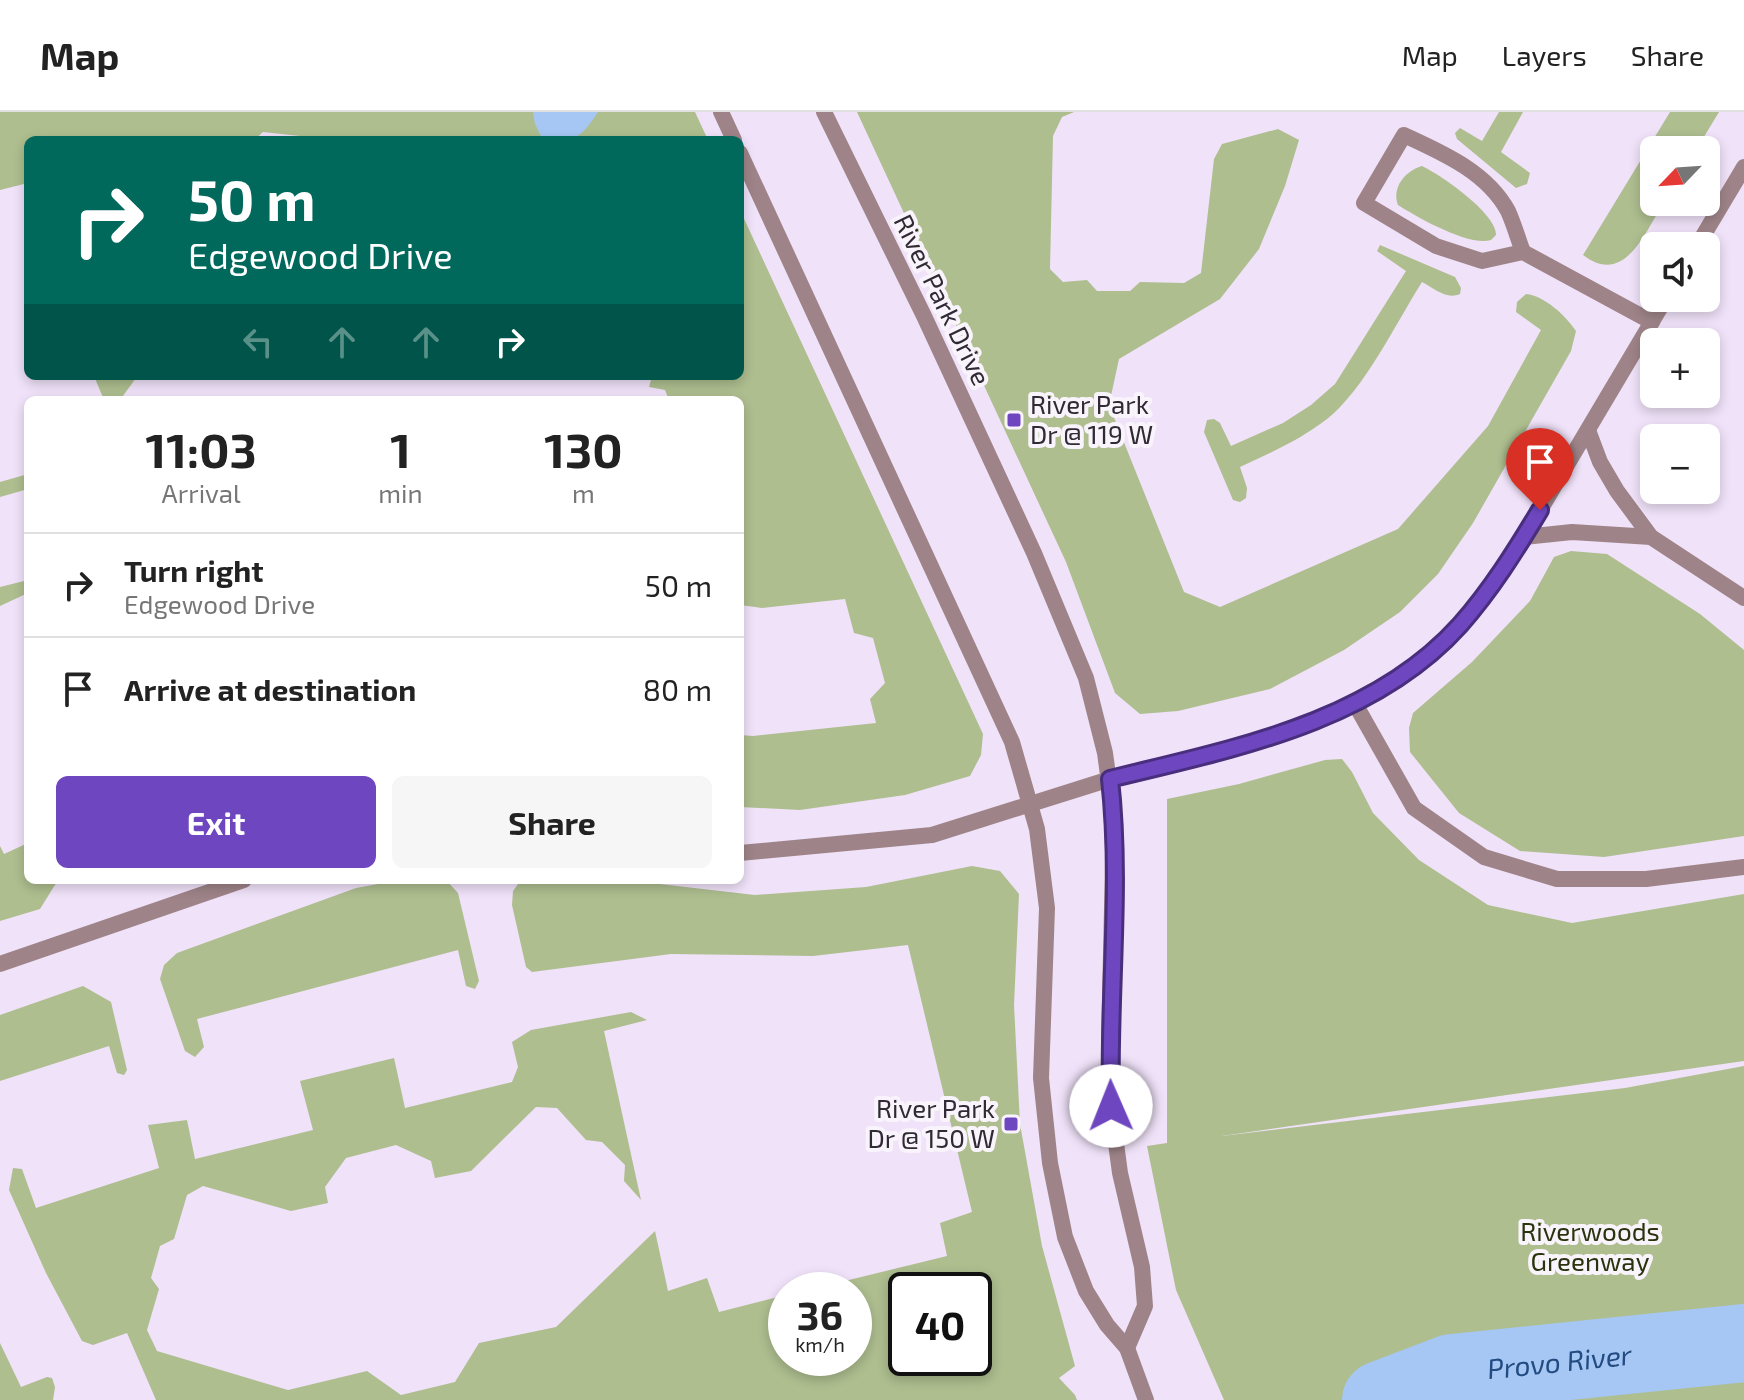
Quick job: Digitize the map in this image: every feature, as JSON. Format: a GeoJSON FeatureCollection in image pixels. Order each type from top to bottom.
{"type":"FeatureCollection","features":[{"type":"Feature","properties":{"kind":"street"},"geometry":{"type":"LineString","coordinates":[[721,112],[732,136]]}},
{"type":"Feature","properties":{"kind":"street","name":"River Park Drive"},"geometry":{"type":"LineString","coordinates":[[824,112],[924,316],[1034,553],[1086,678],[1110,779],[1114,819],[1109,1044],[1111,1106],[1120,1173],[1142,1267],[1145,1306],[1127,1348]]}},
{"type":"Feature","properties":{"kind":"street"},"geometry":{"type":"LineString","coordinates":[[1523,252],[1482,261],[1436,246],[1364,203],[1404,135],[1453,158],[1482,179],[1507,210],[1523,252],[1652,322]]}},
{"type":"Feature","properties":{"kind":"street"},"geometry":{"type":"LineString","coordinates":[[744,162],[1012,742],[1031,806],[1047,908],[1041,1078],[1050,1163],[1065,1237],[1086,1291],[1107,1325],[1127,1348],[1146,1400]]}},
{"type":"Feature","properties":{"kind":"street"},"geometry":{"type":"LineString","coordinates":[[1705,232],[1744,167]]}},
{"type":"Feature","properties":{"kind":"street"},"geometry":{"type":"LineString","coordinates":[[744,853],[932,835],[1110,779],[1267,739],[1311,724],[1354,702],[1425,657],[1458,627],[1484,596],[1524,537],[1658,312]]}},
{"type":"Feature","properties":{"kind":"street"},"geometry":{"type":"LineString","coordinates":[[1588,430],[1600,462],[1617,491],[1651,537],[1744,598]]}},
{"type":"Feature","properties":{"kind":"street"},"geometry":{"type":"LineString","coordinates":[[1524,537],[1587,532],[1651,537]]}},
{"type":"Feature","properties":{"kind":"street"},"geometry":{"type":"LineString","coordinates":[[1354,702],[1414,808],[1484,857],[1557,879],[1646,879],[1744,867]]}},
{"type":"Feature","properties":{"kind":"street"},"geometry":{"type":"LineString","coordinates":[[0,964],[232,884]]}},
{"type":"Feature","properties":{"kind":"green space"},"geometry":{"type":"Polygon","coordinates":[[[0,112],[695,112],[706,136],[300,136],[263,132],[258,136],[24,136],[24,184],[0,190],[0,112]]]}},
{"type":"Feature","properties":{"kind":"green space"},"geometry":{"type":"Polygon","coordinates":[[[857,112],[1074,112],[1062,117],[1053,136],[1050,269],[1063,282],[1087,280],[1097,291],[1130,291],[1140,282],[1184,283],[1201,273],[1214,159],[1222,144],[1278,129],[1299,140],[1285,186],[1259,249],[1220,299],[1119,359],[1109,405],[1184,592],[1220,607],[1398,529],[1488,426],[1541,330],[1516,312],[1517,302],[1526,294],[1548,303],[1572,325],[1576,331],[1571,351],[1473,523],[1438,574],[1400,612],[1344,650],[1270,689],[1178,711],[1140,714],[1115,693],[1066,562],[857,112]]]}},
{"type":"Feature","properties":{"kind":"green space"},"geometry":{"type":"Polygon","coordinates":[[[1499,112],[1523,112],[1501,152],[1530,173],[1527,184],[1516,188],[1457,139],[1455,133],[1460,128],[1482,141],[1499,112]]]}},
{"type":"Feature","properties":{"kind":"green space"},"geometry":{"type":"Polygon","coordinates":[[[1670,112],[1719,112],[1704,136],[1655,136],[1670,112]]]}},
{"type":"Feature","properties":{"kind":"green space"},"geometry":{"type":"Polygon","coordinates":[[[1640,161],[1640,216],[1656,216],[1646,232],[1640,232],[1640,241],[1622,260],[1611,264],[1598,263],[1583,255],[1640,161]]]}},
{"type":"Feature","properties":{"kind":"green space"},"geometry":{"type":"Polygon","coordinates":[[[1422,166],[1442,177],[1478,206],[1494,226],[1496,235],[1491,240],[1481,241],[1457,235],[1398,205],[1396,199],[1401,181],[1422,166]]]}},
{"type":"Feature","properties":{"kind":"green space"},"geometry":{"type":"Polygon","coordinates":[[[744,219],[983,734],[981,755],[970,776],[905,795],[800,810],[744,807],[744,735],[876,723],[870,699],[885,683],[873,638],[854,633],[845,599],[762,608],[744,606],[744,396],[667,396],[665,390],[649,387],[651,380],[744,380],[744,219]]]}},
{"type":"Feature","properties":{"kind":"green space"},"geometry":{"type":"Polygon","coordinates":[[[1380,245],[1455,277],[1461,288],[1460,294],[1445,294],[1422,282],[1379,355],[1341,406],[1327,419],[1285,446],[1240,467],[1247,488],[1246,498],[1240,502],[1233,500],[1204,432],[1207,420],[1214,419],[1220,423],[1231,446],[1283,423],[1311,405],[1335,384],[1406,271],[1377,251],[1380,245]]]}},
{"type":"Feature","properties":{"kind":"green space"},"geometry":{"type":"Polygon","coordinates":[[[96,380],[135,380],[123,396],[102,396],[96,380]]]}},
{"type":"Feature","properties":{"kind":"green space"},"geometry":{"type":"Polygon","coordinates":[[[24,475],[24,490],[0,497],[0,482],[24,475]]]}},
{"type":"Feature","properties":{"kind":"green space"},"geometry":{"type":"Polygon","coordinates":[[[1571,551],[1607,554],[1700,614],[1744,650],[1744,836],[1604,857],[1520,851],[1459,813],[1410,752],[1409,728],[1413,713],[1472,662],[1530,601],[1554,557],[1571,551]]]}},
{"type":"Feature","properties":{"kind":"green space"},"geometry":{"type":"Polygon","coordinates":[[[24,581],[24,595],[0,606],[0,587],[24,581]]]}},
{"type":"Feature","properties":{"kind":"green space","name":"Riverwoods Greenway"},"geometry":{"type":"Polygon","coordinates":[[[1342,759],[1373,813],[1419,860],[1488,905],[1572,923],[1744,894],[1744,1061],[1222,1136],[1625,1088],[1744,1066],[1744,1400],[1224,1400],[1176,1290],[1147,1146],[1167,1143],[1167,799],[1239,784],[1325,760],[1342,759]]]}},
{"type":"Feature","properties":{"kind":"green space"},"geometry":{"type":"Polygon","coordinates":[[[24,845],[24,884],[56,884],[40,909],[0,921],[0,846],[4,854],[24,845]]]}},
{"type":"Feature","properties":{"kind":"green space"},"geometry":{"type":"Polygon","coordinates":[[[972,866],[1000,871],[1019,894],[1014,1005],[1020,1124],[1042,1246],[1075,1366],[1059,1378],[1077,1400],[156,1400],[127,1333],[93,1345],[82,1341],[46,1273],[9,1190],[13,1168],[22,1169],[36,1208],[159,1168],[148,1125],[187,1120],[195,1159],[313,1130],[300,1081],[394,1058],[405,1108],[512,1082],[518,1067],[512,1042],[531,1030],[631,1012],[647,1020],[604,1031],[641,1200],[624,1181],[625,1165],[602,1142],[586,1140],[557,1108],[536,1107],[471,1171],[435,1178],[431,1161],[396,1145],[346,1158],[325,1187],[328,1203],[291,1211],[203,1186],[187,1195],[174,1239],[160,1246],[151,1278],[159,1289],[147,1330],[157,1351],[288,1390],[367,1371],[401,1395],[455,1382],[479,1343],[556,1327],[655,1231],[668,1291],[707,1278],[719,1312],[768,1300],[768,1376],[872,1376],[872,1274],[947,1256],[940,1223],[972,1212],[908,945],[813,956],[671,954],[532,972],[526,967],[512,905],[513,891],[518,884],[660,884],[755,895],[866,887],[972,866]]]}},
{"type":"Feature","properties":{"kind":"green space"},"geometry":{"type":"Polygon","coordinates":[[[378,884],[450,884],[458,893],[479,981],[475,989],[466,986],[458,950],[197,1019],[204,1047],[195,1057],[185,1051],[160,979],[164,965],[177,953],[356,888],[378,884]]]}},
{"type":"Feature","properties":{"kind":"green space"},"geometry":{"type":"Polygon","coordinates":[[[83,986],[111,1002],[127,1070],[124,1075],[117,1073],[109,1046],[0,1081],[0,1015],[83,986]]]}},
{"type":"Feature","properties":{"kind":"green space"},"geometry":{"type":"Polygon","coordinates":[[[0,1343],[21,1387],[52,1378],[55,1387],[53,1400],[0,1400],[0,1343]]]}},
{"type":"Feature","properties":{"kind":"water"},"geometry":{"type":"Polygon","coordinates":[[[533,112],[598,112],[576,136],[541,136],[533,112]]]}},
{"type":"Feature","properties":{"kind":"waterway","name":"Provo River"},"geometry":{"type":"LineString","coordinates":[[1381,1400],[1452,1373],[1744,1343]]}},
{"type":"Feature","properties":{"kind":"place","name":"River Park Dr @ 119 W"},"geometry":{"type":"Point","coordinates":[1014,420]}},
{"type":"Feature","properties":{"kind":"place","name":"River Park Dr @ 150 W"},"geometry":{"type":"Point","coordinates":[1011,1124]}},
{"type":"Feature","properties":{"kind":"route"},"geometry":{"type":"LineString","coordinates":[[1111,1106],[1109,1044],[1114,819],[1110,779],[1267,739],[1311,724],[1391,681],[1425,657],[1458,627],[1515,552],[1540,510]]}}]}
